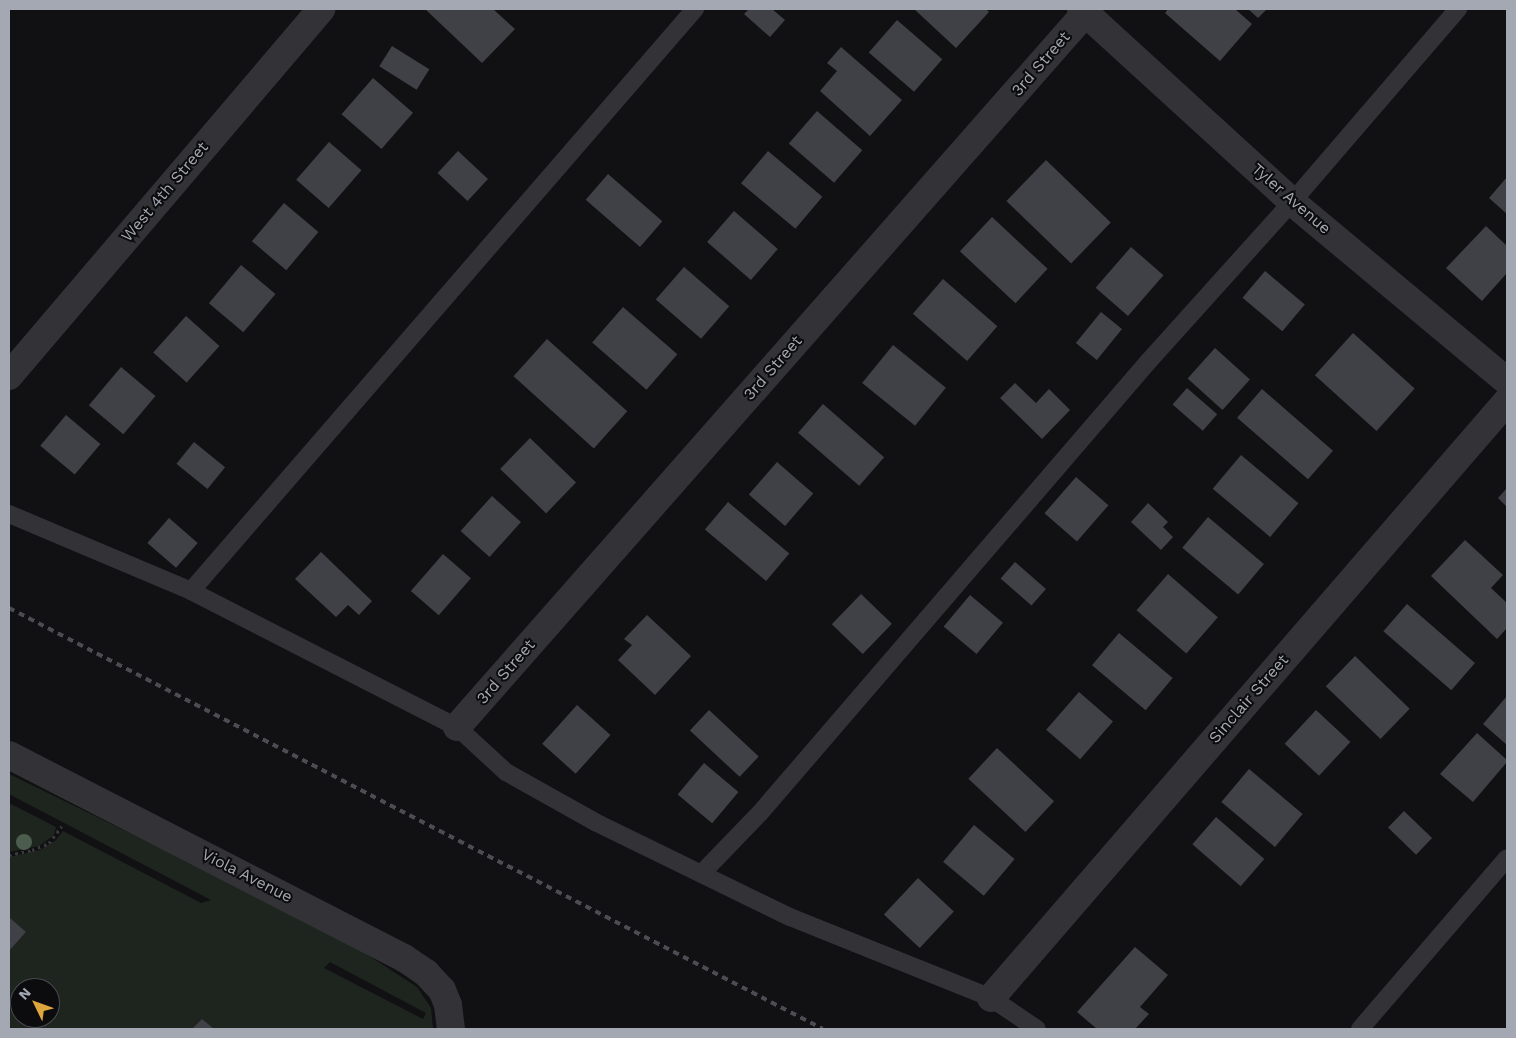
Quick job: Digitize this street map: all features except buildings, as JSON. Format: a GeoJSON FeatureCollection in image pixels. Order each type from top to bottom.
{"type":"FeatureCollection","features":[{"type":"Feature","properties":{"kind":"street","name":"West 4th Street"},"geometry":{"type":"LineString","coordinates":[[9,376],[321,9]]}},
{"type":"Feature","properties":{"kind":"street","name":"Tyler Avenue"},"geometry":{"type":"LineString","coordinates":[[1085,10],[1292,202],[1507,381]]}},
{"type":"Feature","properties":{"kind":"street","name":"3rd Street"},"geometry":{"type":"LineString","coordinates":[[457,727],[1085,10]]}},
{"type":"Feature","properties":{"kind":"street","name":"Sinclair Street"},"geometry":{"type":"LineString","coordinates":[[991,998],[1507,401]]}},
{"type":"Feature","properties":{"kind":"street","name":"Viola Avenue"},"geometry":{"type":"LineString","coordinates":[[9,755],[404,958],[426,973],[442,990],[448,1005],[450,1029]]}},
{"type":"Feature","properties":{"kind":"lane"},"geometry":{"type":"LineString","coordinates":[[191,591],[695,9]]}},
{"type":"Feature","properties":{"kind":"lane"},"geometry":{"type":"LineString","coordinates":[[702,873],[760,813],[1147,363],[1292,202],[1458,9]]}},
{"type":"Feature","properties":{"kind":"lane"},"geometry":{"type":"LineString","coordinates":[[9,514],[191,591],[457,727],[506,772],[595,822],[790,917],[991,998],[1037,1029]]}},
{"type":"Feature","properties":{"kind":"lane"},"geometry":{"type":"LineString","coordinates":[[1360,1029],[1507,858]]}},
{"type":"Feature","properties":{"kind":"path"},"geometry":{"type":"LineString","coordinates":[[9,855],[32,850],[49,843],[62,826]]}},
{"type":"Feature","properties":{"kind":"shaded area"},"geometry":{"type":"Polygon","coordinates":[[[9,774],[181,858],[363,952],[417,987],[431,1008],[433,1029],[9,1029],[9,951],[26,932],[9,917],[9,857],[40,850],[56,840],[63,831],[201,903],[211,900],[9,794],[9,774]],[[330,962],[324,968],[423,1019],[426,1013],[330,962]]]}},
{"type":"Feature","properties":{"kind":"shaded area"},"geometry":{"type":"Polygon","coordinates":[[[9,803],[56,827],[54,835],[39,846],[9,852],[9,803]]]}},
{"type":"Feature","properties":{"kind":"railway"},"geometry":{"type":"LineString","coordinates":[[9,608],[823,1029]]}}]}
